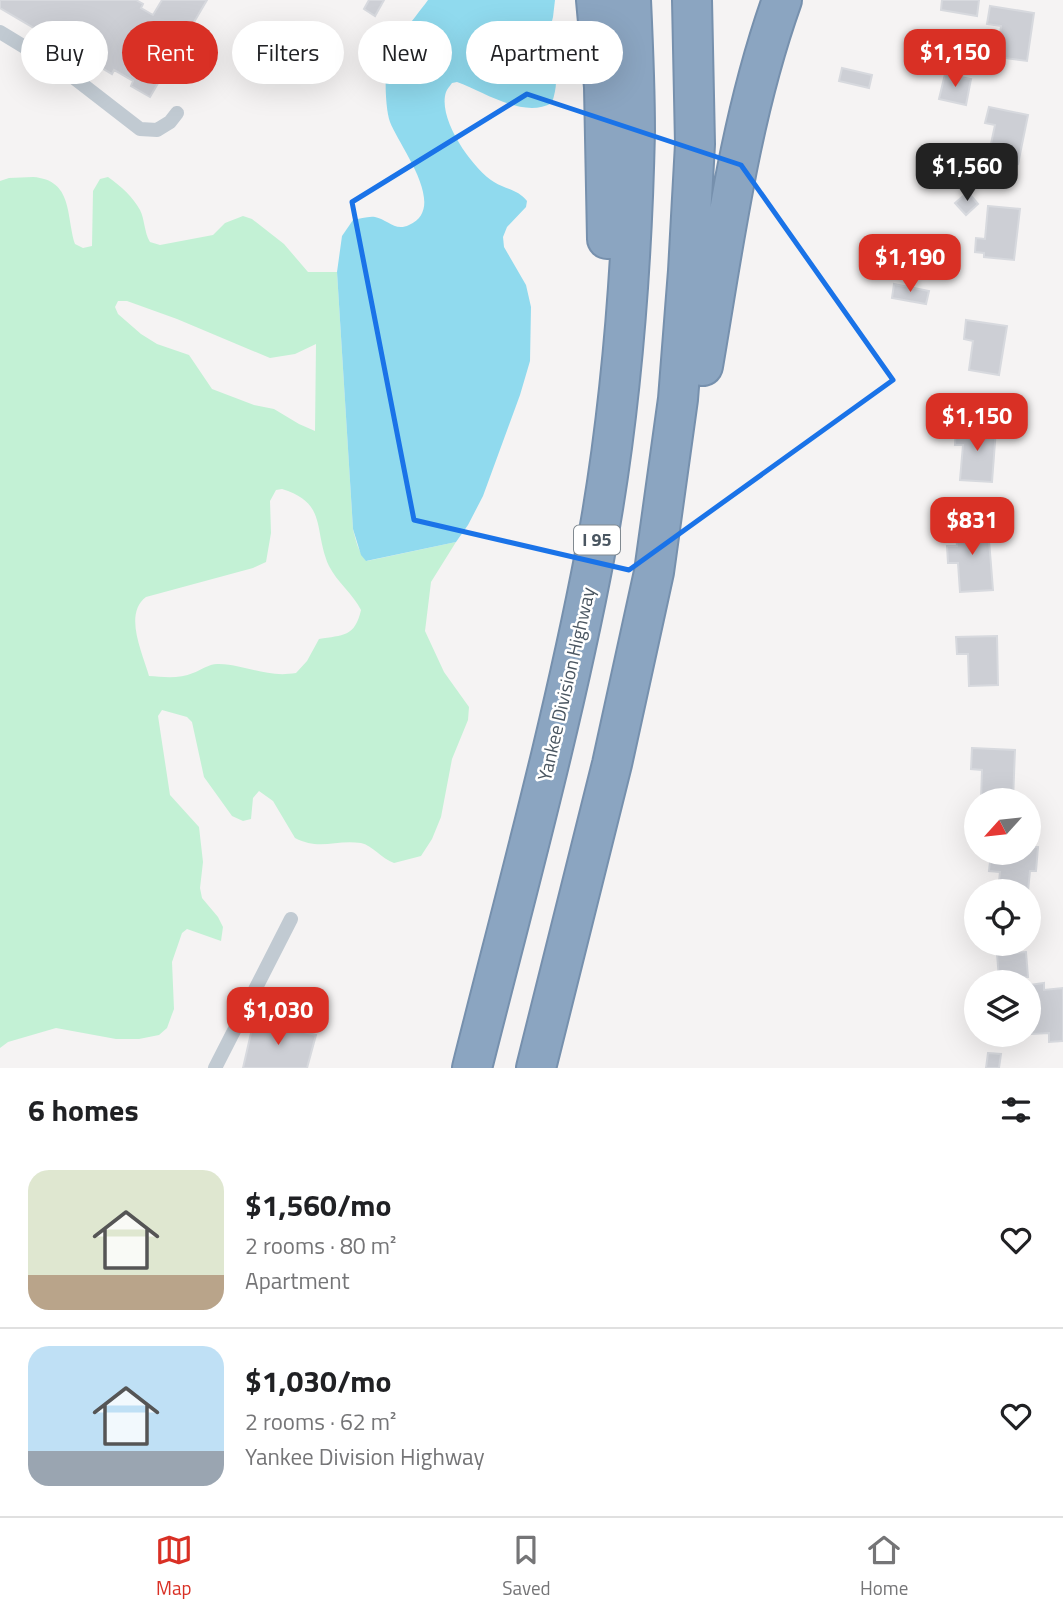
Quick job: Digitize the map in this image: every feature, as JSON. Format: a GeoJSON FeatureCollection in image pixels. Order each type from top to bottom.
{"type":"FeatureCollection","features":[{"type":"Feature","properties":{"kind":"highway"},"geometry":{"type":"LineString","coordinates":[[596,0],[604,87],[611,447]]}},
{"type":"Feature","properties":{"kind":"highway","name":"Yankee Division Highway"},"geometry":{"type":"LineString","coordinates":[[472,1068],[566,698],[595,552],[611,447],[624,340],[631,239],[635,129],[631,0]]}},
{"type":"Feature","properties":{"kind":"highway"},"geometry":{"type":"LineString","coordinates":[[654,572],[678,399],[688,271],[695,144],[692,0]]}},
{"type":"Feature","properties":{"kind":"highway"},"geometry":{"type":"LineString","coordinates":[[536,1068],[612,764],[654,572],[696,407],[751,97],[782,0]]}},
{"type":"Feature","properties":{"kind":"lane"},"geometry":{"type":"LineString","coordinates":[[0,32],[69,74],[140,129],[157,131],[177,113]]}},
{"type":"Feature","properties":{"kind":"lane"},"geometry":{"type":"LineString","coordinates":[[215,1068],[291,919]]}},
{"type":"Feature","properties":{"kind":"highlighted area"},"geometry":{"type":"Polygon","coordinates":[[[527,94],[741,165],[893,380],[629,570],[414,520],[352,202],[527,94]]]}},
{"type":"Feature","properties":{"kind":"green space"},"geometry":{"type":"Polygon","coordinates":[[[33,177],[55,185],[66,201],[75,244],[83,248],[92,246],[93,191],[100,179],[108,177],[137,205],[150,242],[160,245],[213,235],[225,223],[243,216],[252,219],[284,244],[308,272],[337,272],[353,529],[359,550],[367,561],[456,542],[431,582],[425,631],[444,672],[469,707],[468,720],[452,759],[441,817],[421,856],[394,863],[361,843],[304,842],[295,838],[273,801],[259,791],[253,798],[251,819],[243,821],[232,816],[204,777],[192,722],[187,717],[162,710],[158,716],[170,795],[199,827],[203,862],[200,888],[202,898],[223,927],[221,941],[187,929],[182,933],[172,962],[174,1009],[167,1028],[159,1035],[139,1039],[116,1039],[56,1028],[8,1042],[0,1048],[0,181],[33,177]],[[118,301],[115,307],[118,314],[157,344],[189,355],[212,389],[254,405],[274,409],[315,431],[316,344],[295,354],[270,358],[177,319],[127,301],[118,301]],[[282,489],[276,490],[270,501],[271,533],[266,562],[253,568],[146,597],[139,604],[135,624],[149,676],[183,676],[216,664],[266,673],[296,673],[307,661],[319,639],[347,633],[355,625],[361,610],[329,566],[313,510],[297,495],[282,489]]]}},
{"type":"Feature","properties":{"kind":"water"},"geometry":{"type":"Polygon","coordinates":[[[428,0],[555,0],[552,21],[466,21],[466,84],[556,84],[552,103],[541,107],[517,106],[457,82],[452,83],[452,21],[412,21],[428,0]]]}},
{"type":"Feature","properties":{"kind":"water"},"geometry":{"type":"Polygon","coordinates":[[[386,84],[451,84],[446,92],[447,116],[467,155],[486,176],[527,201],[526,207],[507,227],[503,237],[504,247],[526,285],[531,307],[530,361],[483,496],[456,542],[366,561],[361,555],[353,529],[337,272],[342,236],[353,220],[375,217],[404,227],[420,217],[424,205],[418,176],[390,122],[386,84]]]}},
{"type":"Feature","properties":{"kind":"building"},"geometry":{"type":"Polygon","coordinates":[[[0,0],[136,0],[143,4],[141,8],[153,15],[162,0],[207,0],[195,21],[122,21],[122,75],[114,70],[112,74],[108,72],[108,21],[22,21],[0,8],[0,0]]]}},
{"type":"Feature","properties":{"kind":"building"},"geometry":{"type":"Polygon","coordinates":[[[369,0],[384,0],[375,16],[364,9],[369,0]]]}},
{"type":"Feature","properties":{"kind":"building"},"geometry":{"type":"Polygon","coordinates":[[[942,0],[979,0],[977,16],[941,10],[942,0]]]}},
{"type":"Feature","properties":{"kind":"building"},"geometry":{"type":"Polygon","coordinates":[[[990,6],[1034,13],[1027,61],[997,57],[1001,26],[987,24],[990,6]]]}},
{"type":"Feature","properties":{"kind":"building"},"geometry":{"type":"Polygon","coordinates":[[[842,68],[872,75],[869,88],[839,81],[842,68]]]}},
{"type":"Feature","properties":{"kind":"building"},"geometry":{"type":"Polygon","coordinates":[[[945,74],[971,79],[966,105],[939,99],[945,74]]]}},
{"type":"Feature","properties":{"kind":"building"},"geometry":{"type":"Polygon","coordinates":[[[132,84],[158,84],[150,97],[132,84]]]}},
{"type":"Feature","properties":{"kind":"building"},"geometry":{"type":"Polygon","coordinates":[[[989,107],[1028,115],[1018,164],[988,158],[995,125],[985,123],[989,107]]]}},
{"type":"Feature","properties":{"kind":"building"},"geometry":{"type":"Polygon","coordinates":[[[968,192],[978,204],[966,215],[955,203],[968,192]]]}},
{"type":"Feature","properties":{"kind":"building"},"geometry":{"type":"Polygon","coordinates":[[[988,206],[1020,209],[1014,260],[984,257],[984,253],[975,252],[976,238],[985,239],[988,206]]]}},
{"type":"Feature","properties":{"kind":"building"},"geometry":{"type":"Polygon","coordinates":[[[894,284],[929,291],[926,304],[892,298],[894,284]]]}},
{"type":"Feature","properties":{"kind":"building"},"geometry":{"type":"Polygon","coordinates":[[[966,320],[1007,326],[999,375],[969,370],[973,341],[964,339],[966,320]]]}},
{"type":"Feature","properties":{"kind":"building"},"geometry":{"type":"Polygon","coordinates":[[[956,426],[996,429],[992,482],[960,480],[963,445],[955,445],[956,426]]]}},
{"type":"Feature","properties":{"kind":"building"},"geometry":{"type":"Polygon","coordinates":[[[983,521],[985,541],[989,540],[993,590],[960,592],[958,563],[948,563],[947,546],[957,546],[955,523],[983,521]]]}},
{"type":"Feature","properties":{"kind":"building"},"geometry":{"type":"Polygon","coordinates":[[[997,636],[998,685],[969,686],[968,654],[957,654],[956,637],[997,636]]]}},
{"type":"Feature","properties":{"kind":"building"},"geometry":{"type":"Polygon","coordinates":[[[972,748],[1015,750],[1013,788],[981,788],[982,770],[971,769],[972,748]]]}},
{"type":"Feature","properties":{"kind":"building"},"geometry":{"type":"Polygon","coordinates":[[[990,865],[1036,865],[1036,871],[1030,871],[1029,879],[999,879],[1000,872],[989,871],[990,865]]]}},
{"type":"Feature","properties":{"kind":"building"},"geometry":{"type":"Polygon","coordinates":[[[997,956],[1026,956],[1027,970],[998,970],[997,956]]]}},
{"type":"Feature","properties":{"kind":"building"},"geometry":{"type":"Polygon","coordinates":[[[1041,983],[1044,983],[1044,990],[1063,988],[1063,1041],[1049,1042],[1049,1033],[1041,1033],[1041,983]]]}},
{"type":"Feature","properties":{"kind":"building"},"geometry":{"type":"Polygon","coordinates":[[[304,997],[322,1000],[319,1017],[301,1014],[304,997]]]}},
{"type":"Feature","properties":{"kind":"building"},"geometry":{"type":"Polygon","coordinates":[[[254,1020],[316,1035],[307,1068],[243,1068],[254,1020]]]}},
{"type":"Feature","properties":{"kind":"building"},"geometry":{"type":"Polygon","coordinates":[[[988,1053],[1001,1054],[999,1068],[986,1068],[988,1053]]]}}]}
